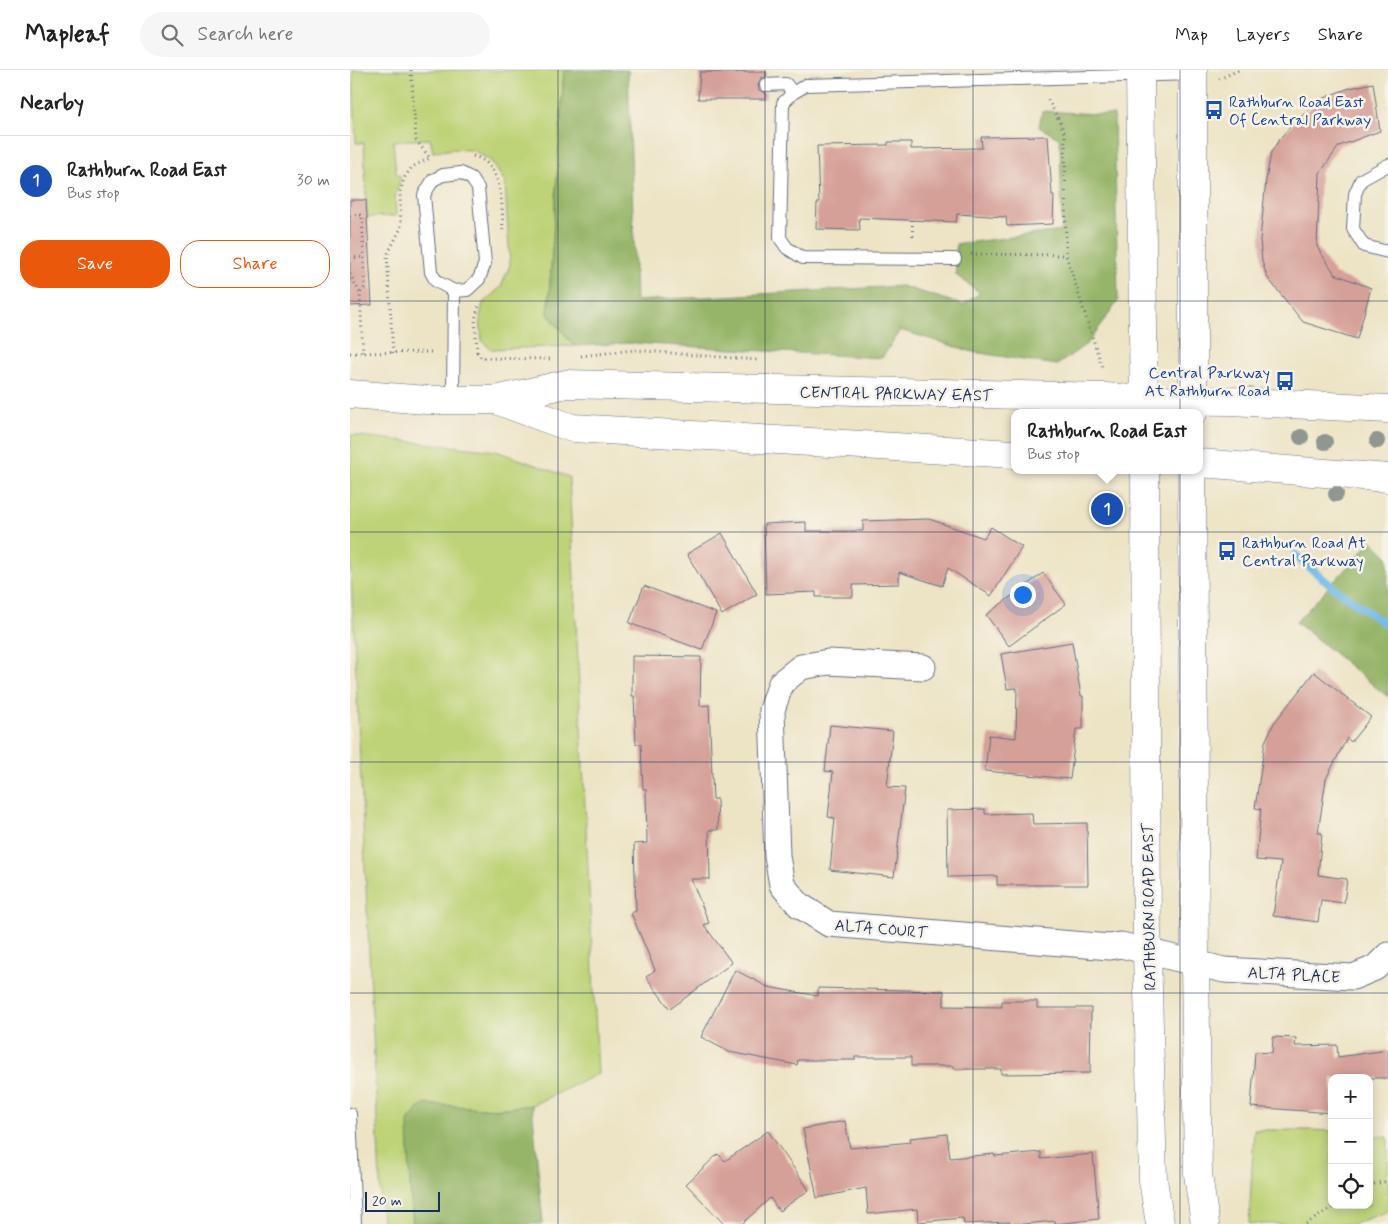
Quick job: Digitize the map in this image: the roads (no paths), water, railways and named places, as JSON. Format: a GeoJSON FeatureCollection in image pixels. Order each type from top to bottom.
{"type":"FeatureCollection","features":[{"type":"Feature","properties":{"kind":"street"},"geometry":{"type":"LineString","coordinates":[[1140,73],[1144,406]]}},
{"type":"Feature","properties":{"kind":"street"},"geometry":{"type":"LineString","coordinates":[[1193,407],[1201,75]]}},
{"type":"Feature","properties":{"kind":"street","name":"CENTRAL PARKWAY EAST"},"geometry":{"type":"LineString","coordinates":[[350,394],[427,400],[496,400],[566,384],[1105,397],[1144,406],[1193,407],[1230,401],[1388,409]]}},
{"type":"Feature","properties":{"kind":"street","name":"CENTRAL PARKWAY EAST"},"geometry":{"type":"LineString","coordinates":[[496,400],[572,428],[1011,454]]}},
{"type":"Feature","properties":{"kind":"street"},"geometry":{"type":"LineString","coordinates":[[1203,463],[1388,478]]}},
{"type":"Feature","properties":{"kind":"street","name":"RATHBURN ROAD EAST"},"geometry":{"type":"LineString","coordinates":[[1144,474],[1147,952],[1153,1180],[1160,1224]]}},
{"type":"Feature","properties":{"kind":"street"},"geometry":{"type":"LineString","coordinates":[[1192,474],[1198,1174],[1205,1224]]}},
{"type":"Feature","properties":{"kind":"street","name":"ALTA COURT"},"geometry":{"type":"LineString","coordinates":[[923,667],[828,662],[801,667],[781,683],[772,710],[777,856],[782,885],[799,905],[829,924],[1121,946],[1195,963]]}},
{"type":"Feature","properties":{"kind":"street","name":"ALTA PLACE"},"geometry":{"type":"LineString","coordinates":[[1195,963],[1224,970],[1353,977],[1375,968],[1388,956]]}},
{"type":"Feature","properties":{"kind":"lane"},"geometry":{"type":"LineString","coordinates":[[955,259],[803,258],[787,248],[780,238],[783,103],[793,93],[806,85],[1082,74],[1201,75]]}},
{"type":"Feature","properties":{"kind":"lane"},"geometry":{"type":"LineString","coordinates":[[766,85],[786,84],[793,93]]}},
{"type":"Feature","properties":{"kind":"lane"},"geometry":{"type":"LineString","coordinates":[[1388,165],[1362,180],[1355,194],[1353,228],[1364,246],[1388,252]]}},
{"type":"Feature","properties":{"kind":"lane"},"geometry":{"type":"LineString","coordinates":[[461,173],[471,178],[478,188],[485,263],[479,279],[467,290],[454,291],[436,281],[431,272],[424,195],[433,180],[443,175],[461,173]]}},
{"type":"Feature","properties":{"kind":"lane"},"geometry":{"type":"LineString","coordinates":[[453,400],[454,291]]}},
{"type":"Feature","properties":{"kind":"lane"},"geometry":{"type":"LineString","coordinates":[[350,1114],[355,1224]]}},
{"type":"Feature","properties":{"kind":"waterway"},"geometry":{"type":"LineString","coordinates":[[1295,555],[1333,587],[1388,626]]}},
{"type":"Feature","properties":{"kind":"place","name":"Rathburn Road East Of Central Parkway"},"geometry":{"type":"Point","coordinates":[1214,110]}},
{"type":"Feature","properties":{"kind":"place","name":"Central Parkway At Rathburn Road"},"geometry":{"type":"Point","coordinates":[1285,381]}},
{"type":"Feature","properties":{"kind":"place","name":"Rathburn Road East"},"geometry":{"type":"Point","coordinates":[1107,509]}},
{"type":"Feature","properties":{"kind":"place","name":"Rathburn Road At Central Parkway"},"geometry":{"type":"Point","coordinates":[1227,551]}}]}
